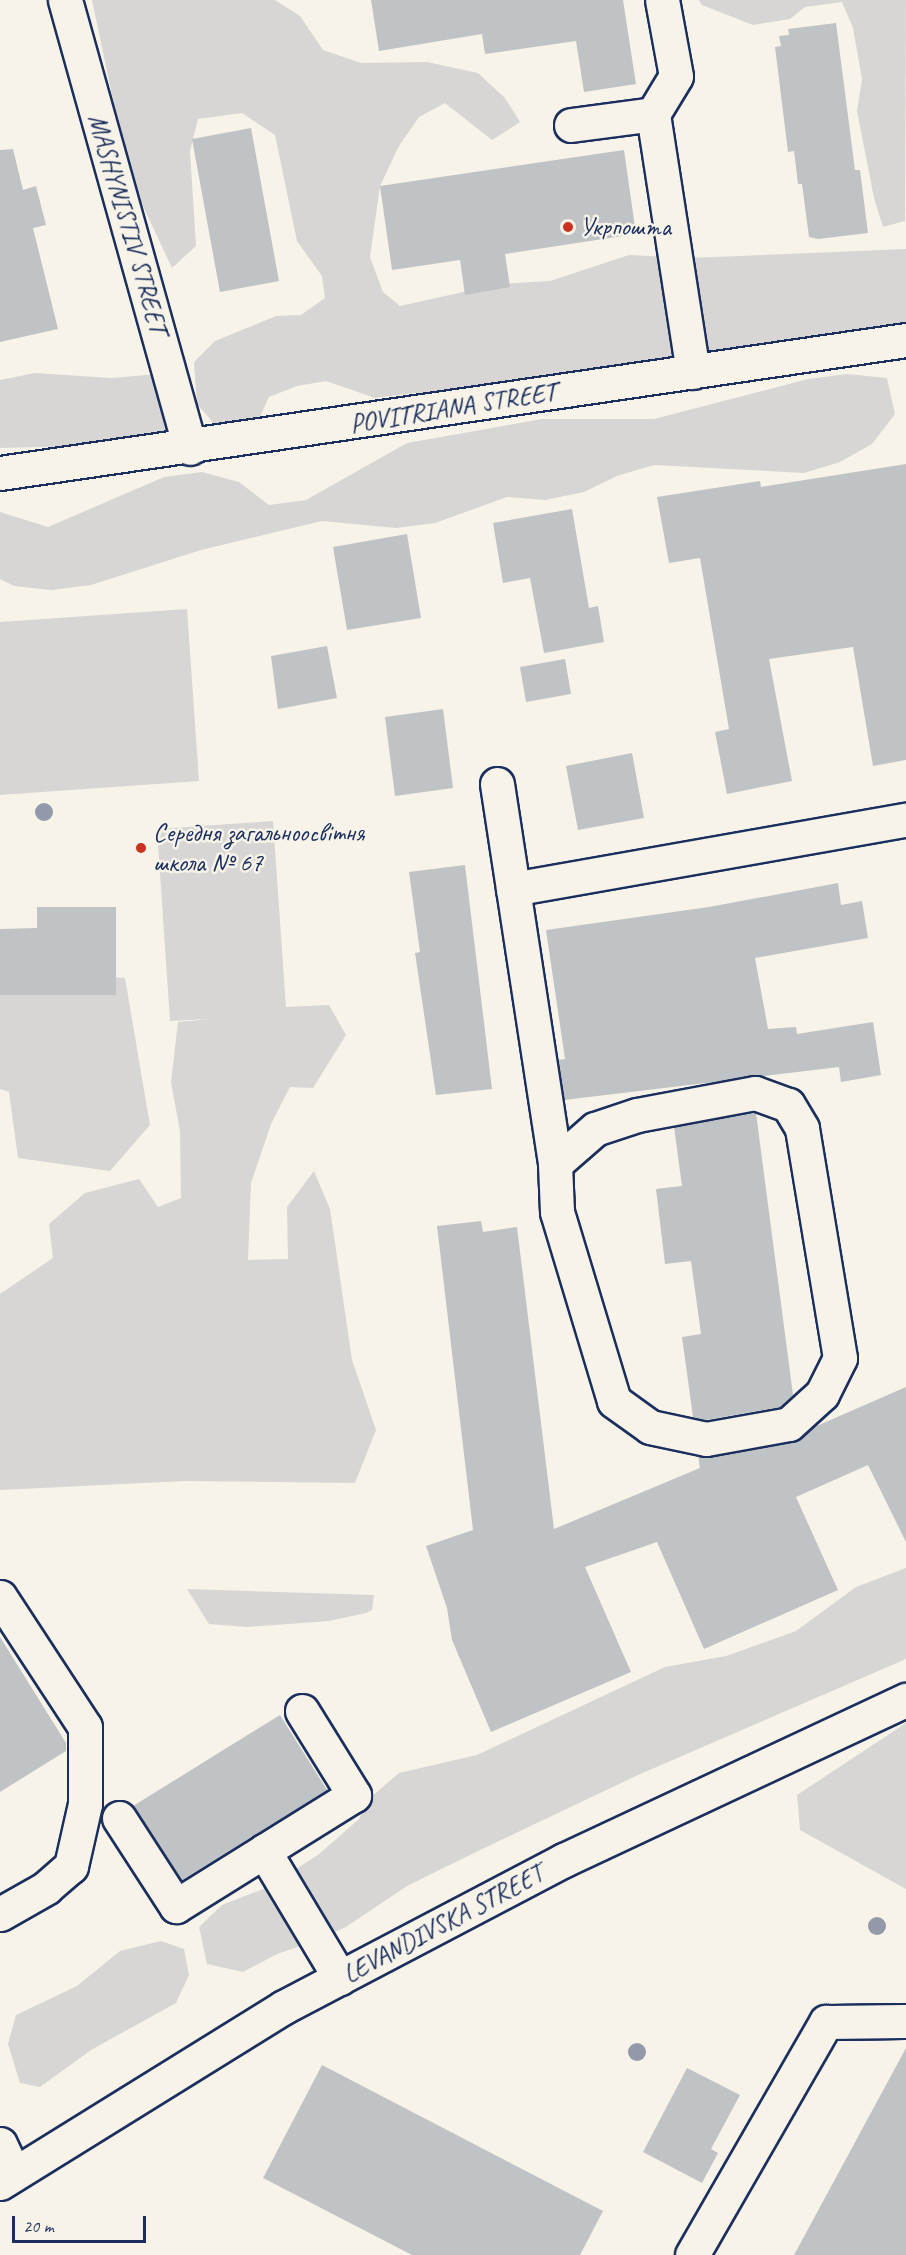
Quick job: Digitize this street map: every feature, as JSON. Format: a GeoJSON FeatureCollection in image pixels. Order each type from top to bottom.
{"type":"FeatureCollection","features":[{"type":"Feature","properties":{"kind":"street","name":"MASHYNISTIV STREET"},"geometry":{"type":"LineString","coordinates":[[65,0],[190,448]]}},
{"type":"Feature","properties":{"kind":"street"},"geometry":{"type":"LineString","coordinates":[[662,0],[676,76],[653,114],[693,372]]}},
{"type":"Feature","properties":{"kind":"street"},"geometry":{"type":"LineString","coordinates":[[571,125],[653,114]]}},
{"type":"Feature","properties":{"kind":"street","name":"POVITRIANA STREET"},"geometry":{"type":"LineString","coordinates":[[0,473],[190,448],[906,340]]}},
{"type":"Feature","properties":{"kind":"street"},"geometry":{"type":"LineString","coordinates":[[497,784],[555,1164],[557,1212],[614,1401],[651,1427],[706,1439],[789,1424],[822,1394],[840,1358],[802,1128],[788,1105],[754,1093],[637,1115],[595,1129],[555,1164]]}},
{"type":"Feature","properties":{"kind":"street"},"geometry":{"type":"LineString","coordinates":[[513,890],[906,820]]}},
{"type":"Feature","properties":{"kind":"street"},"geometry":{"type":"LineString","coordinates":[[0,1597],[86,1727],[85,1804],[71,1866],[46,1888],[0,1914]]}},
{"type":"Feature","properties":{"kind":"street","name":"LEVANDIVSKA STREET"},"geometry":{"type":"LineString","coordinates":[[7,2178],[284,2007],[564,1860],[906,1700]]}},
{"type":"Feature","properties":{"kind":"street"},"geometry":{"type":"LineString","coordinates":[[120,1818],[176,1906],[354,1795],[302,1711]]}},
{"type":"Feature","properties":{"kind":"street"},"geometry":{"type":"LineString","coordinates":[[264,1851],[340,1978]]}},
{"type":"Feature","properties":{"kind":"street"},"geometry":{"type":"LineString","coordinates":[[692,2255],[826,2022],[906,2021]]}},
{"type":"Feature","properties":{"kind":"street"},"geometry":{"type":"LineString","coordinates":[[0,2144],[7,2178]]}},
{"type":"Feature","properties":{"kind":"shaded area"},"geometry":{"type":"Polygon","coordinates":[[[92,0],[275,0],[300,16],[323,50],[361,63],[427,62],[478,73],[505,98],[520,122],[492,140],[445,103],[419,117],[399,146],[380,186],[370,257],[383,292],[400,306],[499,284],[550,281],[629,255],[689,258],[906,249],[906,331],[457,395],[414,393],[375,398],[326,381],[297,386],[269,397],[255,428],[218,428],[197,404],[194,362],[215,341],[276,316],[301,315],[325,298],[322,276],[297,241],[275,135],[242,113],[198,119],[190,151],[196,246],[172,268],[129,176],[92,0]]]}},
{"type":"Feature","properties":{"kind":"shaded area"},"geometry":{"type":"Polygon","coordinates":[[[699,0],[906,0],[905,221],[883,227],[874,198],[857,111],[862,79],[853,28],[842,2],[805,7],[790,19],[753,25],[702,5],[699,0]]]}},
{"type":"Feature","properties":{"kind":"shaded area"},"geometry":{"type":"Polygon","coordinates":[[[35,373],[111,378],[159,374],[188,388],[159,444],[0,448],[0,380],[35,373]]]}},
{"type":"Feature","properties":{"kind":"shaded area"},"geometry":{"type":"Polygon","coordinates":[[[847,374],[887,378],[895,414],[872,444],[840,462],[804,473],[654,465],[617,476],[584,492],[545,500],[507,497],[435,523],[396,528],[322,521],[201,550],[91,585],[51,590],[14,586],[0,579],[0,512],[48,527],[164,477],[202,472],[239,482],[269,505],[306,500],[407,443],[542,419],[654,419],[808,379],[847,374]]]}},
{"type":"Feature","properties":{"kind":"shaded area"},"geometry":{"type":"Polygon","coordinates":[[[187,609],[199,781],[0,795],[0,622],[187,609]]]}},
{"type":"Feature","properties":{"kind":"shaded area"},"geometry":{"type":"Polygon","coordinates":[[[273,821],[286,1007],[329,1005],[346,1035],[313,1088],[290,1087],[271,1124],[251,1183],[248,1260],[288,1259],[287,1207],[314,1171],[330,1209],[352,1360],[376,1430],[355,1483],[184,1481],[0,1490],[0,1294],[53,1258],[49,1224],[85,1193],[139,1179],[158,1207],[181,1198],[180,1131],[171,1082],[178,1022],[210,1019],[170,1021],[157,829],[273,821]]]}},
{"type":"Feature","properties":{"kind":"shaded area"},"geometry":{"type":"Polygon","coordinates":[[[14,968],[125,978],[150,1125],[110,1171],[18,1158],[9,1092],[0,1089],[0,973],[14,968]]]}},
{"type":"Feature","properties":{"kind":"shaded area"},"geometry":{"type":"Polygon","coordinates":[[[906,1568],[906,1659],[638,1775],[476,1852],[407,1886],[346,1927],[312,1942],[277,1954],[243,1972],[207,1964],[199,1927],[222,1905],[266,1888],[318,1855],[359,1819],[370,1798],[399,1773],[477,1755],[665,1667],[726,1656],[796,1631],[856,1587],[906,1568]]]}},
{"type":"Feature","properties":{"kind":"shaded area"},"geometry":{"type":"Polygon","coordinates":[[[187,1589],[374,1595],[372,1610],[366,1613],[329,1621],[246,1627],[209,1624],[187,1589]]]}},
{"type":"Feature","properties":{"kind":"shaded area"},"geometry":{"type":"Polygon","coordinates":[[[906,1723],[906,1889],[800,1830],[797,1795],[906,1723]]]}},
{"type":"Feature","properties":{"kind":"shaded area"},"geometry":{"type":"Polygon","coordinates":[[[161,1941],[184,1949],[189,1975],[176,2003],[91,2050],[40,2087],[20,2083],[8,2044],[16,2015],[77,1986],[120,1951],[161,1941]]]}},
{"type":"Feature","properties":{"kind":"building"},"geometry":{"type":"Polygon","coordinates":[[[371,0],[623,0],[636,84],[584,92],[576,41],[485,54],[482,34],[379,51],[371,0]]]}},
{"type":"Feature","properties":{"kind":"building"},"geometry":{"type":"Polygon","coordinates":[[[836,23],[855,170],[860,170],[868,233],[818,239],[809,237],[802,184],[798,184],[794,151],[788,152],[775,47],[781,46],[779,36],[789,35],[788,29],[836,23]]]}},
{"type":"Feature","properties":{"kind":"building"},"geometry":{"type":"Polygon","coordinates":[[[251,128],[279,281],[220,292],[192,139],[251,128]]]}},
{"type":"Feature","properties":{"kind":"building"},"geometry":{"type":"Polygon","coordinates":[[[13,149],[23,190],[36,186],[46,225],[33,228],[58,329],[0,342],[0,150],[13,149]]]}},
{"type":"Feature","properties":{"kind":"building"},"geometry":{"type":"Polygon","coordinates":[[[624,150],[636,234],[505,254],[510,287],[465,295],[460,260],[392,270],[380,186],[624,150]]]}},
{"type":"Feature","properties":{"kind":"building"},"geometry":{"type":"Polygon","coordinates":[[[906,464],[906,760],[873,766],[853,647],[769,659],[792,781],[727,794],[715,732],[729,729],[700,558],[669,563],[657,497],[760,481],[761,487],[906,464]]]}},
{"type":"Feature","properties":{"kind":"building"},"geometry":{"type":"Polygon","coordinates":[[[572,509],[589,608],[598,606],[604,642],[544,653],[530,578],[503,583],[493,523],[572,509]]]}},
{"type":"Feature","properties":{"kind":"building"},"geometry":{"type":"Polygon","coordinates":[[[407,534],[421,618],[347,630],[333,547],[407,534]]]}},
{"type":"Feature","properties":{"kind":"building"},"geometry":{"type":"Polygon","coordinates":[[[327,646],[337,698],[278,709],[271,656],[327,646]]]}},
{"type":"Feature","properties":{"kind":"building"},"geometry":{"type":"Polygon","coordinates":[[[565,659],[571,694],[526,702],[520,667],[565,659]]]}},
{"type":"Feature","properties":{"kind":"building"},"geometry":{"type":"Polygon","coordinates":[[[443,709],[453,788],[395,796],[385,717],[443,709]]]}},
{"type":"Feature","properties":{"kind":"building"},"geometry":{"type":"Polygon","coordinates":[[[632,753],[644,818],[578,830],[566,766],[632,753]]]}},
{"type":"Feature","properties":{"kind":"building"},"geometry":{"type":"Polygon","coordinates":[[[465,865],[492,1089],[436,1095],[415,953],[420,952],[409,872],[465,865]]]}},
{"type":"Feature","properties":{"kind":"building"},"geometry":{"type":"Polygon","coordinates":[[[838,883],[841,905],[862,901],[868,938],[755,958],[768,1029],[796,1027],[797,1034],[873,1022],[881,1075],[841,1082],[839,1067],[564,1100],[558,1060],[565,1059],[546,930],[709,907],[838,883]]]}},
{"type":"Feature","properties":{"kind":"building"},"geometry":{"type":"Polygon","coordinates":[[[37,907],[116,907],[116,995],[0,995],[0,929],[37,928],[37,907]]]}},
{"type":"Feature","properties":{"kind":"building"},"geometry":{"type":"Polygon","coordinates":[[[756,1113],[793,1395],[780,1407],[706,1420],[693,1417],[682,1337],[701,1334],[691,1261],[665,1264],[656,1189],[682,1186],[674,1127],[756,1113]]]}},
{"type":"Feature","properties":{"kind":"building"},"geometry":{"type":"Polygon","coordinates":[[[481,1221],[483,1232],[517,1227],[554,1529],[700,1468],[698,1456],[793,1442],[812,1428],[906,1387],[906,1542],[868,1465],[796,1497],[838,1590],[704,1649],[657,1542],[585,1567],[631,1672],[491,1732],[452,1640],[447,1608],[426,1546],[473,1530],[437,1226],[481,1221]]]}},
{"type":"Feature","properties":{"kind":"building"},"geometry":{"type":"Polygon","coordinates":[[[0,1637],[66,1743],[66,1751],[0,1792],[0,1637]]]}},
{"type":"Feature","properties":{"kind":"building"},"geometry":{"type":"Polygon","coordinates":[[[280,1715],[327,1790],[182,1880],[133,1806],[280,1715]]]}},
{"type":"Feature","properties":{"kind":"building"},"geometry":{"type":"Polygon","coordinates":[[[906,2048],[906,2255],[794,2255],[906,2048]]]}},
{"type":"Feature","properties":{"kind":"building"},"geometry":{"type":"Polygon","coordinates":[[[322,2065],[603,2211],[580,2255],[412,2255],[263,2178],[322,2065]]]}},
{"type":"Feature","properties":{"kind":"building"},"geometry":{"type":"Polygon","coordinates":[[[687,2068],[740,2095],[711,2149],[718,2153],[702,2183],[643,2152],[687,2068]]]}},
{"type":"Feature","properties":{"kind":"place","name":"Укрпошта"},"geometry":{"type":"Point","coordinates":[568,227]}},
{"type":"Feature","properties":{"kind":"place","name":"Середня загальноосвітня школа № 67"},"geometry":{"type":"Point","coordinates":[141,848]}}]}
